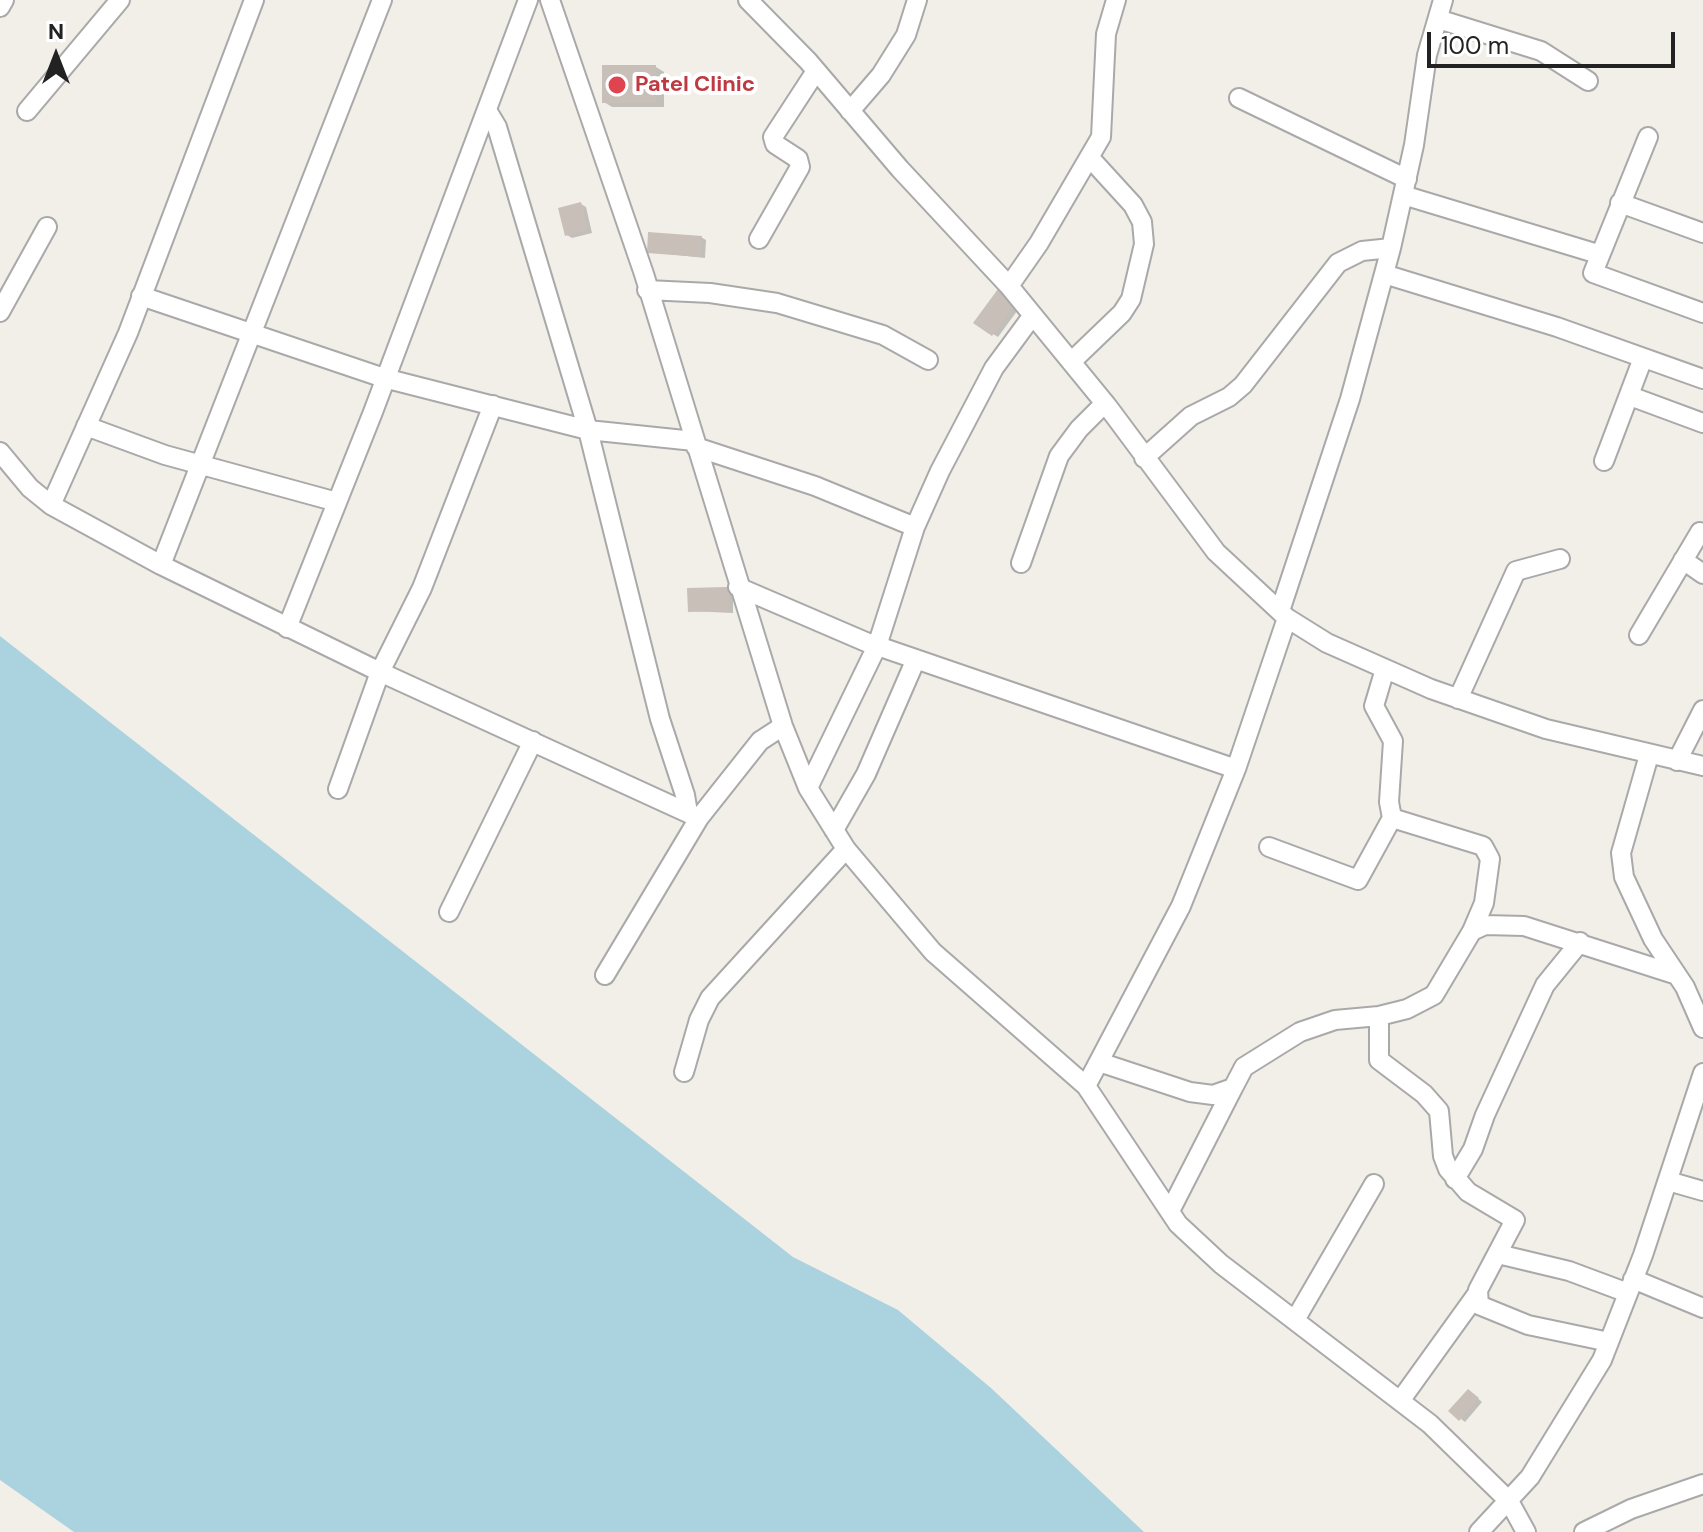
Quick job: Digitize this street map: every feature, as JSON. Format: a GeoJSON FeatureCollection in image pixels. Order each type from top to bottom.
{"type":"FeatureCollection","features":[{"type":"Feature","properties":{"kind":"street"},"geometry":{"type":"LineString","coordinates":[[0,7],[4,0]]}},
{"type":"Feature","properties":{"kind":"street"},"geometry":{"type":"LineString","coordinates":[[27,111],[120,0]]}},
{"type":"Feature","properties":{"kind":"street"},"geometry":{"type":"LineString","coordinates":[[51,505],[141,296],[254,0]]}},
{"type":"Feature","properties":{"kind":"street"},"geometry":{"type":"LineString","coordinates":[[161,565],[382,0]]}},
{"type":"Feature","properties":{"kind":"street"},"geometry":{"type":"LineString","coordinates":[[287,628],[488,112],[528,0]]}},
{"type":"Feature","properties":{"kind":"street"},"geometry":{"type":"LineString","coordinates":[[550,0],[647,290],[783,726],[808,788],[846,849],[933,952],[1086,1086],[1178,1224],[1221,1264],[1430,1424],[1509,1501],[1526,1532]]}},
{"type":"Feature","properties":{"kind":"street"},"geometry":{"type":"LineString","coordinates":[[748,0],[1009,286],[1105,403],[1216,552],[1283,615],[1327,643],[1458,699],[1546,729],[1703,766]]}},
{"type":"Feature","properties":{"kind":"street"},"geometry":{"type":"LineString","coordinates":[[850,111],[881,75],[906,35],[917,0]]}},
{"type":"Feature","properties":{"kind":"street"},"geometry":{"type":"LineString","coordinates":[[1009,286],[1091,159],[1105,121],[1106,34],[1116,0]]}},
{"type":"Feature","properties":{"kind":"street"},"geometry":{"type":"LineString","coordinates":[[1086,1086],[1181,906],[1236,769],[1350,399],[1391,248],[1405,187],[1427,55],[1443,0]]}},
{"type":"Feature","properties":{"kind":"street"},"geometry":{"type":"LineString","coordinates":[[1438,19],[1479,35],[1541,51],[1588,81]]}},
{"type":"Feature","properties":{"kind":"street"},"geometry":{"type":"LineString","coordinates":[[759,239],[800,167],[798,159],[775,144],[773,137],[816,71]]}},
{"type":"Feature","properties":{"kind":"street"},"geometry":{"type":"LineString","coordinates":[[1239,98],[1405,187],[1598,254]]}},
{"type":"Feature","properties":{"kind":"street"},"geometry":{"type":"LineString","coordinates":[[488,112],[497,127],[588,430],[660,719],[694,816]]}},
{"type":"Feature","properties":{"kind":"street"},"geometry":{"type":"LineString","coordinates":[[1648,137],[1593,270],[1595,276],[1703,313]]}},
{"type":"Feature","properties":{"kind":"street"},"geometry":{"type":"LineString","coordinates":[[1071,362],[1126,306],[1137,285],[1144,244],[1142,222],[1133,205],[1091,159]]}},
{"type":"Feature","properties":{"kind":"street"},"geometry":{"type":"LineString","coordinates":[[1620,203],[1703,233]]}},
{"type":"Feature","properties":{"kind":"street"},"geometry":{"type":"LineString","coordinates":[[0,312],[47,227]]}},
{"type":"Feature","properties":{"kind":"street"},"geometry":{"type":"LineString","coordinates":[[1144,458],[1191,416],[1223,400],[1243,385],[1338,263],[1362,251],[1391,248]]}},
{"type":"Feature","properties":{"kind":"street"},"geometry":{"type":"LineString","coordinates":[[1384,274],[1557,327],[1703,379]]}},
{"type":"Feature","properties":{"kind":"street"},"geometry":{"type":"LineString","coordinates":[[647,290],[710,293],[777,303],[883,335],[928,360]]}},
{"type":"Feature","properties":{"kind":"street"},"geometry":{"type":"LineString","coordinates":[[141,296],[384,378],[588,430],[695,444],[815,486],[915,527]]}},
{"type":"Feature","properties":{"kind":"street"},"geometry":{"type":"LineString","coordinates":[[808,788],[877,646],[915,527],[940,471],[994,368],[1033,315]]}},
{"type":"Feature","properties":{"kind":"street"},"geometry":{"type":"LineString","coordinates":[[1604,461],[1643,358]]}},
{"type":"Feature","properties":{"kind":"street"},"geometry":{"type":"LineString","coordinates":[[1630,396],[1703,423]]}},
{"type":"Feature","properties":{"kind":"street"},"geometry":{"type":"LineString","coordinates":[[1021,563],[1059,456],[1105,403]]}},
{"type":"Feature","properties":{"kind":"street"},"geometry":{"type":"LineString","coordinates":[[338,789],[380,672],[422,588],[493,405]]}},
{"type":"Feature","properties":{"kind":"street"},"geometry":{"type":"LineString","coordinates":[[86,426],[165,455],[337,502]]}},
{"type":"Feature","properties":{"kind":"street"},"geometry":{"type":"LineString","coordinates":[[0,452],[30,488],[51,505],[161,565],[380,672],[694,816]]}},
{"type":"Feature","properties":{"kind":"street"},"geometry":{"type":"LineString","coordinates":[[1639,635],[1700,532]]}},
{"type":"Feature","properties":{"kind":"street"},"geometry":{"type":"LineString","coordinates":[[1458,699],[1516,571],[1560,559]]}},
{"type":"Feature","properties":{"kind":"street"},"geometry":{"type":"LineString","coordinates":[[1683,560],[1703,574]]}},
{"type":"Feature","properties":{"kind":"street"},"geometry":{"type":"LineString","coordinates":[[738,587],[877,646],[1236,769]]}},
{"type":"Feature","properties":{"kind":"street"},"geometry":{"type":"LineString","coordinates":[[834,830],[866,774],[916,659]]}},
{"type":"Feature","properties":{"kind":"street"},"geometry":{"type":"LineString","coordinates":[[1269,847],[1358,880],[1392,818],[1389,802],[1393,741],[1374,706],[1385,669]]}},
{"type":"Feature","properties":{"kind":"street"},"geometry":{"type":"LineString","coordinates":[[1677,761],[1703,710]]}},
{"type":"Feature","properties":{"kind":"street"},"geometry":{"type":"LineString","coordinates":[[605,975],[694,816],[760,741],[783,726]]}},
{"type":"Feature","properties":{"kind":"street"},"geometry":{"type":"LineString","coordinates":[[449,912],[533,741]]}},
{"type":"Feature","properties":{"kind":"street"},"geometry":{"type":"LineString","coordinates":[[1649,755],[1621,853],[1624,877],[1653,939],[1681,981],[1703,1028]]}},
{"type":"Feature","properties":{"kind":"street"},"geometry":{"type":"LineString","coordinates":[[1170,1211],[1244,1067],[1300,1032],[1335,1020],[1379,1016],[1407,1009],[1434,995],[1472,931],[1484,903],[1490,867],[1488,851],[1392,818]]}},
{"type":"Feature","properties":{"kind":"street"},"geometry":{"type":"LineString","coordinates":[[684,1072],[699,1020],[710,998],[846,849]]}},
{"type":"Feature","properties":{"kind":"street"},"geometry":{"type":"LineString","coordinates":[[1472,931],[1485,925],[1524,926],[1580,942],[1681,981],[1703,997]]}},
{"type":"Feature","properties":{"kind":"street"},"geometry":{"type":"LineString","coordinates":[[1455,1179],[1473,1149],[1485,1115],[1545,985],[1580,942]]}},
{"type":"Feature","properties":{"kind":"street"},"geometry":{"type":"LineString","coordinates":[[1379,1016],[1379,1060],[1424,1094],[1439,1111],[1443,1156],[1455,1179],[1468,1192],[1515,1220],[1477,1294],[1400,1401]]}},
{"type":"Feature","properties":{"kind":"street"},"geometry":{"type":"LineString","coordinates":[[1099,1062],[1203,1095],[1233,1088]]}},
{"type":"Feature","properties":{"kind":"street"},"geometry":{"type":"LineString","coordinates":[[1479,1532],[1530,1477],[1609,1342],[1668,1181],[1703,1073]]}},
{"type":"Feature","properties":{"kind":"street"},"geometry":{"type":"LineString","coordinates":[[1668,1181],[1703,1191]]}},
{"type":"Feature","properties":{"kind":"street"},"geometry":{"type":"LineString","coordinates":[[1295,1320],[1374,1184]]}},
{"type":"Feature","properties":{"kind":"street"},"geometry":{"type":"LineString","coordinates":[[1498,1254],[1631,1286],[1703,1308]]}},
{"type":"Feature","properties":{"kind":"street"},"geometry":{"type":"LineString","coordinates":[[1477,1294],[1479,1305],[1498,1315],[1545,1330],[1609,1342]]}},
{"type":"Feature","properties":{"kind":"street"},"geometry":{"type":"LineString","coordinates":[[1584,1532],[1631,1509],[1703,1484]]}},
{"type":"Feature","properties":{"kind":"water"},"geometry":{"type":"Polygon","coordinates":[[[0,636],[793,1257],[898,1310],[991,1388],[1144,1532],[74,1532],[0,1480],[0,636]]]}},
{"type":"Feature","properties":{"kind":"building"},"geometry":{"type":"Polygon","coordinates":[[[602,65],[656,65],[656,103],[602,103],[602,65]]]}},
{"type":"Feature","properties":{"kind":"building"},"geometry":{"type":"Polygon","coordinates":[[[581,202],[588,230],[565,236],[558,208],[581,202]]]}},
{"type":"Feature","properties":{"kind":"building"},"geometry":{"type":"Polygon","coordinates":[[[648,232],[702,236],[700,257],[647,253],[648,232]]]}},
{"type":"Feature","properties":{"kind":"building"},"geometry":{"type":"Polygon","coordinates":[[[998,289],[1016,303],[992,336],[973,323],[998,289]]]}},
{"type":"Feature","properties":{"kind":"building"},"geometry":{"type":"Polygon","coordinates":[[[728,587],[729,611],[688,612],[687,588],[728,587]]]}},
{"type":"Feature","properties":{"kind":"building"},"geometry":{"type":"Polygon","coordinates":[[[1468,1389],[1479,1398],[1459,1421],[1448,1411],[1468,1389]]]}},
{"type":"Feature","properties":{"kind":"place","name":"Patel Clinic"},"geometry":{"type":"Point","coordinates":[617,85]}}]}
